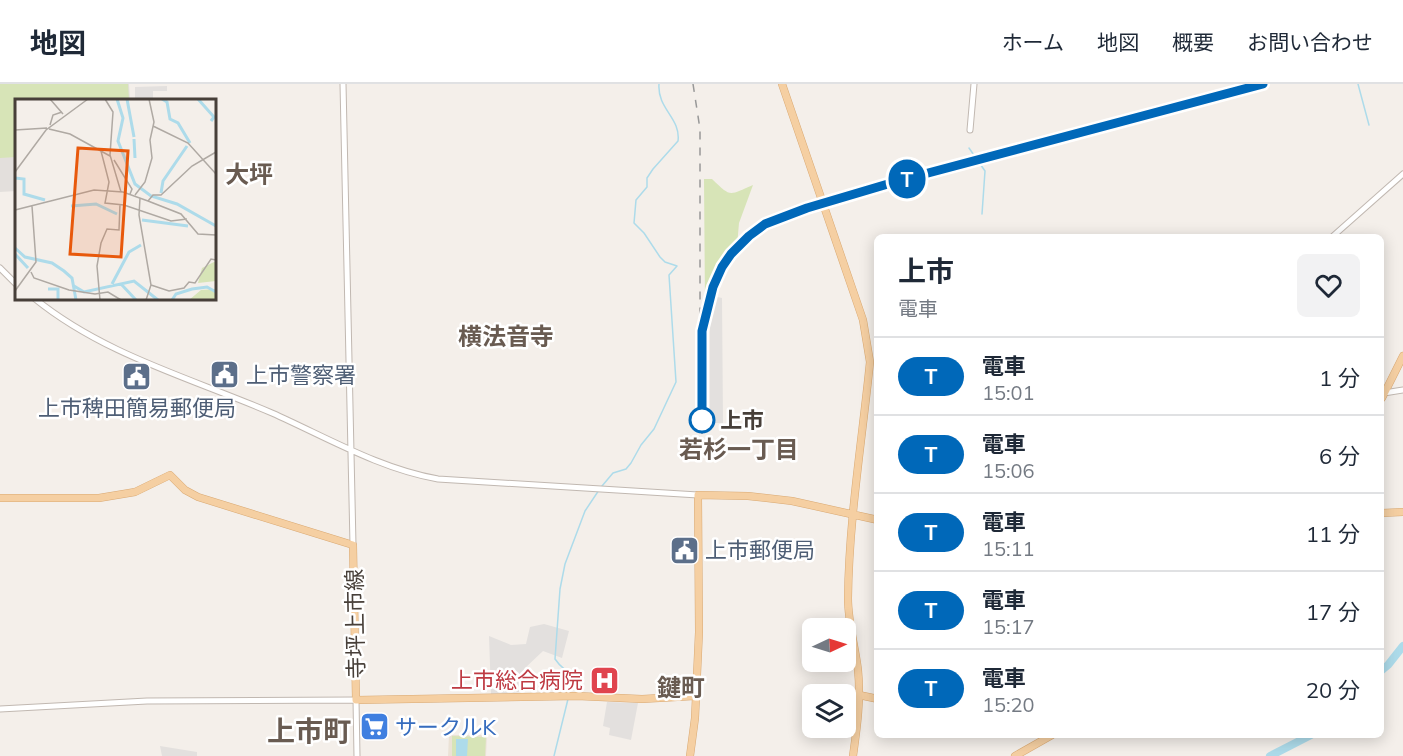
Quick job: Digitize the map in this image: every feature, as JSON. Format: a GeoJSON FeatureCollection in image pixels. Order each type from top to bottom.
{"type":"FeatureCollection","features":[{"type":"Feature","properties":{"kind":"main road"},"geometry":{"type":"LineString","coordinates":[[782,84],[863,320],[868,341],[870,364],[852,516],[849,618],[858,668],[859,695],[853,756]]}},
{"type":"Feature","properties":{"kind":"main road"},"geometry":{"type":"LineString","coordinates":[[1384,391],[1403,356]]}},
{"type":"Feature","properties":{"kind":"main road","name":"寺坪上市線"},"geometry":{"type":"LineString","coordinates":[[0,498],[110,497],[135,492],[170,475],[185,490],[198,497],[353,545],[356,700],[577,696],[642,699],[695,696]]}},
{"type":"Feature","properties":{"kind":"main road"},"geometry":{"type":"LineString","coordinates":[[690,756],[695,718],[699,632],[698,495],[748,496],[784,500],[874,519]]}},
{"type":"Feature","properties":{"kind":"main road"},"geometry":{"type":"LineString","coordinates":[[1384,513],[1403,513]]}},
{"type":"Feature","properties":{"kind":"main road"},"geometry":{"type":"LineString","coordinates":[[859,695],[874,698]]}},
{"type":"Feature","properties":{"kind":"main road"},"geometry":{"type":"LineString","coordinates":[[1015,756],[1047,738]]}},
{"type":"Feature","properties":{"kind":"street"},"geometry":{"type":"LineString","coordinates":[[343,84],[353,545]]}},
{"type":"Feature","properties":{"kind":"street"},"geometry":{"type":"LineString","coordinates":[[970,130],[974,84]]}},
{"type":"Feature","properties":{"kind":"street"},"geometry":{"type":"LineString","coordinates":[[1335,234],[1403,174]]}},
{"type":"Feature","properties":{"kind":"street"},"geometry":{"type":"LineString","coordinates":[[0,268],[15,283]]}},
{"type":"Feature","properties":{"kind":"street"},"geometry":{"type":"LineString","coordinates":[[36,300],[56,316],[107,346],[406,471],[438,479],[698,495]]}},
{"type":"Feature","properties":{"kind":"street"},"geometry":{"type":"LineString","coordinates":[[1384,395],[1403,390]]}},
{"type":"Feature","properties":{"kind":"street"},"geometry":{"type":"LineString","coordinates":[[0,709],[147,701],[356,700],[357,756]]}},
{"type":"Feature","properties":{"kind":"shaded area"},"geometry":{"type":"Polygon","coordinates":[[[0,84],[129,84],[130,99],[15,99],[15,191],[0,192],[0,84]]]}},
{"type":"Feature","properties":{"kind":"shaded area"},"geometry":{"type":"Polygon","coordinates":[[[167,86],[167,91],[153,91],[153,99],[135,99],[135,87],[167,86]]]}},
{"type":"Feature","properties":{"kind":"shaded area"},"geometry":{"type":"Polygon","coordinates":[[[713,296],[722,298],[723,423],[710,423],[710,302],[713,296]]]}},
{"type":"Feature","properties":{"kind":"shaded area"},"geometry":{"type":"Polygon","coordinates":[[[544,624],[569,631],[562,658],[543,651],[524,669],[525,692],[491,694],[489,636],[511,645],[526,644],[530,627],[544,624]]]}},
{"type":"Feature","properties":{"kind":"shaded area"},"geometry":{"type":"Polygon","coordinates":[[[607,702],[638,703],[631,740],[609,735],[610,728],[603,726],[607,702]]]}},
{"type":"Feature","properties":{"kind":"shaded area"},"geometry":{"type":"Polygon","coordinates":[[[449,735],[487,735],[486,756],[448,756],[449,735]]]}},
{"type":"Feature","properties":{"kind":"shaded area"},"geometry":{"type":"Polygon","coordinates":[[[160,746],[197,752],[197,756],[162,756],[160,746]]]}},
{"type":"Feature","properties":{"kind":"green space"},"geometry":{"type":"Polygon","coordinates":[[[0,84],[128,84],[129,99],[15,99],[15,157],[0,158],[0,84]]]}},
{"type":"Feature","properties":{"kind":"green space"},"geometry":{"type":"Polygon","coordinates":[[[704,179],[712,179],[730,193],[753,185],[739,223],[737,246],[720,270],[705,304],[704,179]]]}},
{"type":"Feature","properties":{"kind":"green space"},"geometry":{"type":"Polygon","coordinates":[[[452,736],[486,737],[485,756],[452,756],[452,736]]]}},
{"type":"Feature","properties":{"kind":"water"},"geometry":{"type":"Polygon","coordinates":[[[456,739],[468,739],[467,756],[456,756],[456,739]]]}},
{"type":"Feature","properties":{"kind":"waterway"},"geometry":{"type":"LineString","coordinates":[[602,486],[613,473],[626,469],[631,463],[641,445],[654,429],[676,382],[669,275],[677,266],[665,262],[634,223],[636,200],[647,187],[647,178],[678,141],[676,126],[659,93],[659,84]]}},
{"type":"Feature","properties":{"kind":"waterway"},"geometry":{"type":"LineString","coordinates":[[1358,84],[1369,125]]}},
{"type":"Feature","properties":{"kind":"waterway"},"geometry":{"type":"LineString","coordinates":[[969,148],[985,171],[982,214]]}},
{"type":"Feature","properties":{"kind":"waterway"},"geometry":{"type":"LineString","coordinates":[[569,694],[571,685],[569,673],[555,659],[560,589],[565,564],[585,511],[599,490]]}},
{"type":"Feature","properties":{"kind":"waterway"},"geometry":{"type":"LineString","coordinates":[[1384,668],[1403,646]]}},
{"type":"Feature","properties":{"kind":"waterway"},"geometry":{"type":"LineString","coordinates":[[554,756],[568,699]]}},
{"type":"Feature","properties":{"kind":"waterway"},"geometry":{"type":"LineString","coordinates":[[1270,756],[1305,738]]}},
{"type":"Feature","properties":{"kind":"railway"},"geometry":{"type":"LineString","coordinates":[[693,84],[700,129],[700,314]]}},
{"type":"Feature","properties":{"kind":"railway"},"geometry":{"type":"LineString","coordinates":[[702,450],[702,331],[713,287],[731,254],[765,224],[807,208],[898,181],[1263,84]]}},
{"type":"Feature","properties":{"kind":"train","name":"T"},"geometry":{"type":"LineString","coordinates":[[702,422],[702,331],[713,287],[731,254],[765,224],[807,208],[898,181],[1263,84]]}},
{"type":"Feature","properties":{"kind":"place","name":"上市警察署"},"geometry":{"type":"Point","coordinates":[225,375]}},
{"type":"Feature","properties":{"kind":"place","name":"上市稗田簡易郵便局"},"geometry":{"type":"Point","coordinates":[137,376]}},
{"type":"Feature","properties":{"kind":"place","name":"上市"},"geometry":{"type":"Point","coordinates":[702,420]}},
{"type":"Feature","properties":{"kind":"place","name":"上市郵便局"},"geometry":{"type":"Point","coordinates":[684,550]}},
{"type":"Feature","properties":{"kind":"place","name":"上市総合病院"},"geometry":{"type":"Point","coordinates":[604,680]}},
{"type":"Feature","properties":{"kind":"place","name":"サークルK"},"geometry":{"type":"Point","coordinates":[374,727]}},
{"type":"Feature","properties":{"kind":"district","name":"大坪"},"geometry":{"type":"Point","coordinates":[249,175]}},
{"type":"Feature","properties":{"kind":"district","name":"横法音寺"},"geometry":{"type":"Point","coordinates":[506,337]}},
{"type":"Feature","properties":{"kind":"district","name":"若杉一丁目"},"geometry":{"type":"Point","coordinates":[739,450]}},
{"type":"Feature","properties":{"kind":"district","name":"鍵町"},"geometry":{"type":"Point","coordinates":[681,688]}},
{"type":"Feature","properties":{"kind":"district","name":"上市町"},"geometry":{"type":"Point","coordinates":[309,731]}}]}
